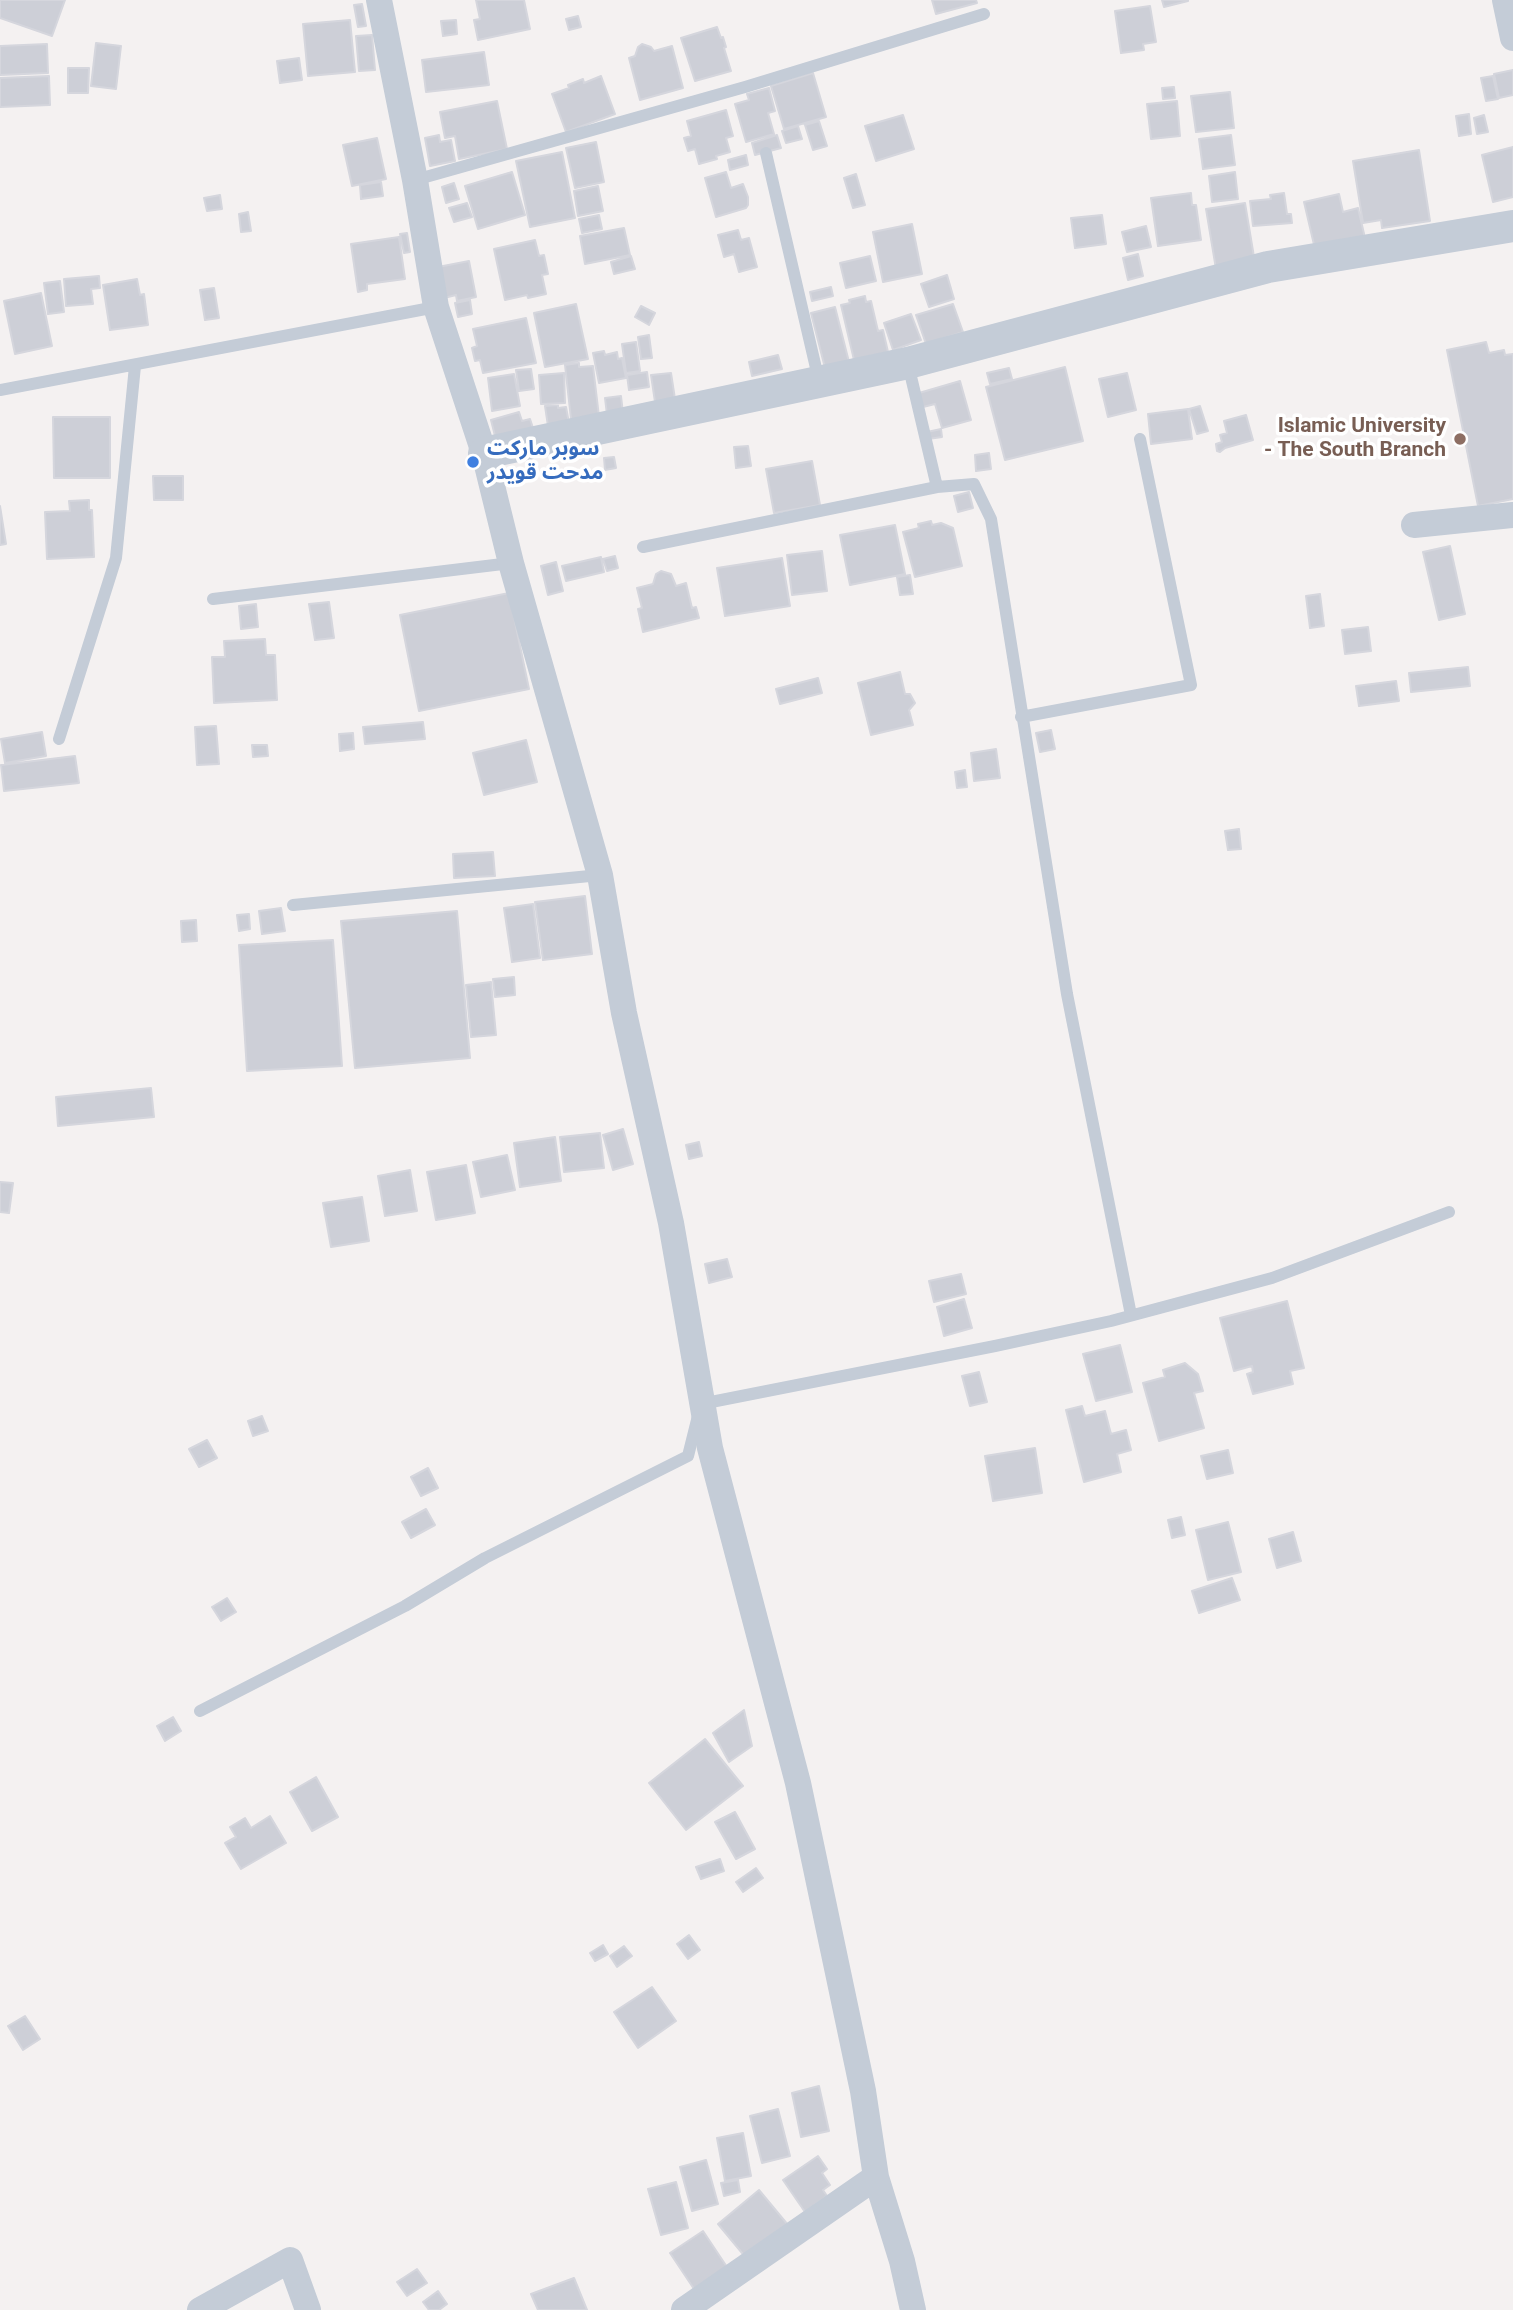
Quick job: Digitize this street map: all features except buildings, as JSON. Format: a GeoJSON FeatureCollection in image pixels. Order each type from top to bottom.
{"type":"FeatureCollection","features":[{"type":"Feature","properties":{"kind":"street"},"geometry":{"type":"LineString","coordinates":[[379,0],[415,180],[436,307],[484,453],[511,563],[600,875],[624,1013],[671,1223],[710,1448],[798,1783],[863,2091],[876,2177],[902,2261],[913,2310]]}},
{"type":"Feature","properties":{"kind":"street"},"geometry":{"type":"LineString","coordinates":[[1505,0],[1513,38]]}},
{"type":"Feature","properties":{"kind":"street"},"geometry":{"type":"LineString","coordinates":[[484,453],[908,363],[1268,267],[1513,226]]}},
{"type":"Feature","properties":{"kind":"street"},"geometry":{"type":"LineString","coordinates":[[1414,525],[1513,515]]}},
{"type":"Feature","properties":{"kind":"street"},"geometry":{"type":"LineString","coordinates":[[684,2310],[876,2177]]}},
{"type":"Feature","properties":{"kind":"street"},"geometry":{"type":"LineString","coordinates":[[200,2310],[290,2260],[308,2310]]}},
{"type":"Feature","properties":{"kind":"lane"},"geometry":{"type":"LineString","coordinates":[[415,180],[732,91],[984,14]]}},
{"type":"Feature","properties":{"kind":"lane"},"geometry":{"type":"LineString","coordinates":[[766,153],[819,381]]}},
{"type":"Feature","properties":{"kind":"lane"},"geometry":{"type":"LineString","coordinates":[[0,390],[436,307]]}},
{"type":"Feature","properties":{"kind":"lane"},"geometry":{"type":"LineString","coordinates":[[908,363],[937,487]]}},
{"type":"Feature","properties":{"kind":"lane"},"geometry":{"type":"LineString","coordinates":[[59,739],[116,558],[135,366]]}},
{"type":"Feature","properties":{"kind":"lane"},"geometry":{"type":"LineString","coordinates":[[1021,717],[1191,685],[1140,439]]}},
{"type":"Feature","properties":{"kind":"lane"},"geometry":{"type":"LineString","coordinates":[[643,547],[937,487],[974,484],[991,519],[1067,994],[1130,1315]]}},
{"type":"Feature","properties":{"kind":"lane"},"geometry":{"type":"LineString","coordinates":[[213,599],[511,563]]}},
{"type":"Feature","properties":{"kind":"lane"},"geometry":{"type":"LineString","coordinates":[[293,905],[600,875]]}},
{"type":"Feature","properties":{"kind":"lane"},"geometry":{"type":"LineString","coordinates":[[200,1711],[405,1606],[485,1558],[688,1456],[701,1404],[995,1346],[1130,1315],[1272,1278],[1449,1212]]}},
{"type":"Feature","properties":{"kind":"place","name":"Islamic University - The South Branch"},"geometry":{"type":"Point","coordinates":[1460,439]}},
{"type":"Feature","properties":{"kind":"place","name":"سوبر ماركت مدحت قويدر"},"geometry":{"type":"Point","coordinates":[473,462]}}]}
